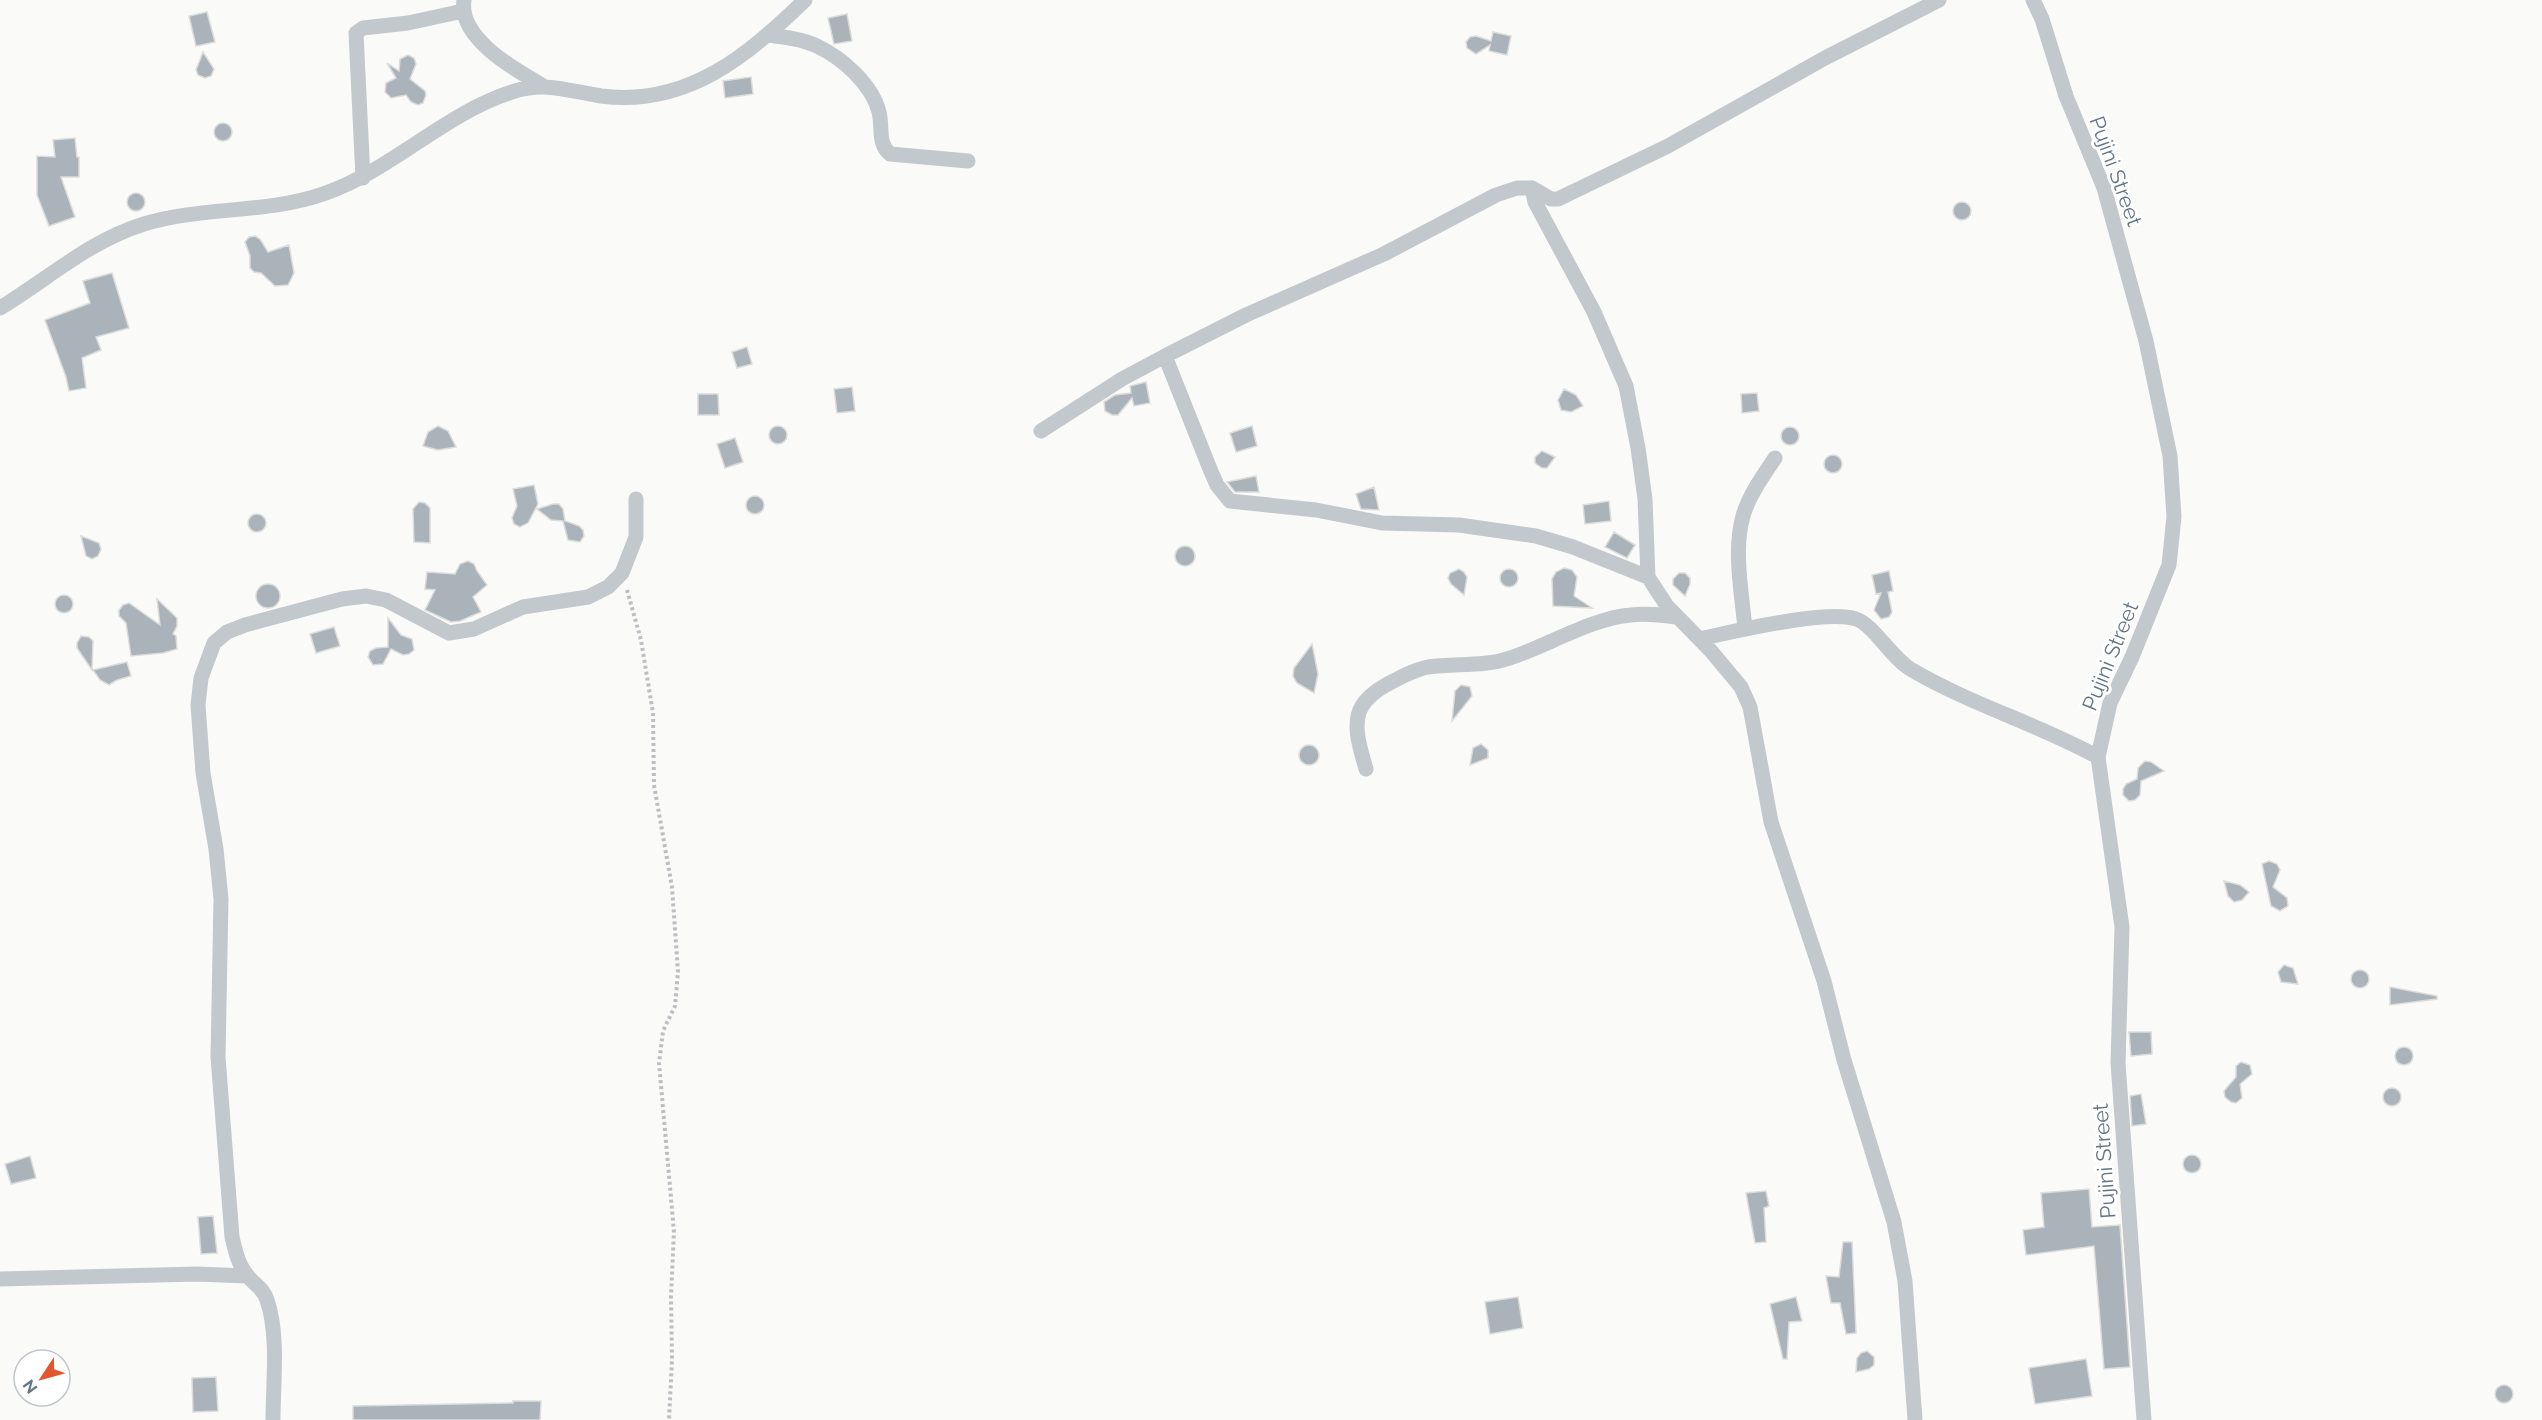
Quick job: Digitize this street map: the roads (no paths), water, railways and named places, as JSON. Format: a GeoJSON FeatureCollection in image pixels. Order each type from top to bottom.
{"type":"FeatureCollection","features":[{"type":"Feature","properties":{"kind":"street"},"geometry":{"type":"LineString","coordinates":[[363,178],[356,33],[363,28],[408,23],[463,5],[477,36],[490,51],[503,63],[542,85],[603,96],[648,97],[684,88],[718,72],[768,34],[805,0]]}},
{"type":"Feature","properties":{"kind":"street"},"geometry":{"type":"LineString","coordinates":[[1041,431],[1122,379],[1165,356],[1246,315],[1384,255],[1496,195],[1517,188],[1532,188],[1551,199],[1558,199],[1668,146],[1825,58],[1939,0]]}},
{"type":"Feature","properties":{"kind":"street","name":"Pujini Street"},"geometry":{"type":"LineString","coordinates":[[2033,0],[2042,19],[2066,96],[2104,188],[2145,340],[2170,456],[2174,517],[2169,565],[2136,648],[2110,703],[2100,737],[2098,756],[2122,927],[2118,1063],[2144,1420]]}},
{"type":"Feature","properties":{"kind":"street"},"geometry":{"type":"LineString","coordinates":[[768,34],[817,45],[837,58],[856,75],[870,93],[878,110],[881,142],[890,154],[968,161]]}},
{"type":"Feature","properties":{"kind":"street"},"geometry":{"type":"LineString","coordinates":[[0,308],[78,255],[111,236],[176,216],[292,202],[325,194],[363,178],[423,138],[491,99],[542,85]]}},
{"type":"Feature","properties":{"kind":"street"},"geometry":{"type":"LineString","coordinates":[[1532,188],[1535,202],[1594,312],[1626,386],[1645,499],[1648,577]]}},
{"type":"Feature","properties":{"kind":"street"},"geometry":{"type":"LineString","coordinates":[[1165,356],[1210,470],[1217,485],[1230,501],[1316,510],[1382,523],[1459,525],[1536,536],[1573,546],[1648,577],[1677,617],[1741,687],[1747,697],[1771,822],[1824,981],[1844,1060],[1894,1222],[1905,1281],[1915,1420]]}},
{"type":"Feature","properties":{"kind":"street"},"geometry":{"type":"LineString","coordinates":[[1745,628],[1738,539],[1743,515],[1774,458]]}},
{"type":"Feature","properties":{"kind":"street"},"geometry":{"type":"LineString","coordinates":[[273,1420],[271,1315],[262,1287],[248,1276],[235,1252],[218,1057],[221,899],[200,743],[198,705],[201,678],[214,644],[227,632],[267,618],[342,599],[366,596],[386,600],[449,633],[462,632],[523,607],[588,597],[608,587],[622,573],[636,537],[636,499]]}},
{"type":"Feature","properties":{"kind":"street"},"geometry":{"type":"LineString","coordinates":[[1366,769],[1358,734],[1357,720],[1361,707],[1377,690],[1400,677],[1426,668],[1509,659],[1562,636],[1616,617],[1648,614],[1677,617]]}},
{"type":"Feature","properties":{"kind":"street"},"geometry":{"type":"LineString","coordinates":[[1699,639],[1745,628],[1814,618],[1858,619],[1902,664],[1915,672],[1964,698],[2098,756]]}},
{"type":"Feature","properties":{"kind":"street"},"geometry":{"type":"LineString","coordinates":[[0,1279],[197,1274],[248,1276]]}}]}
